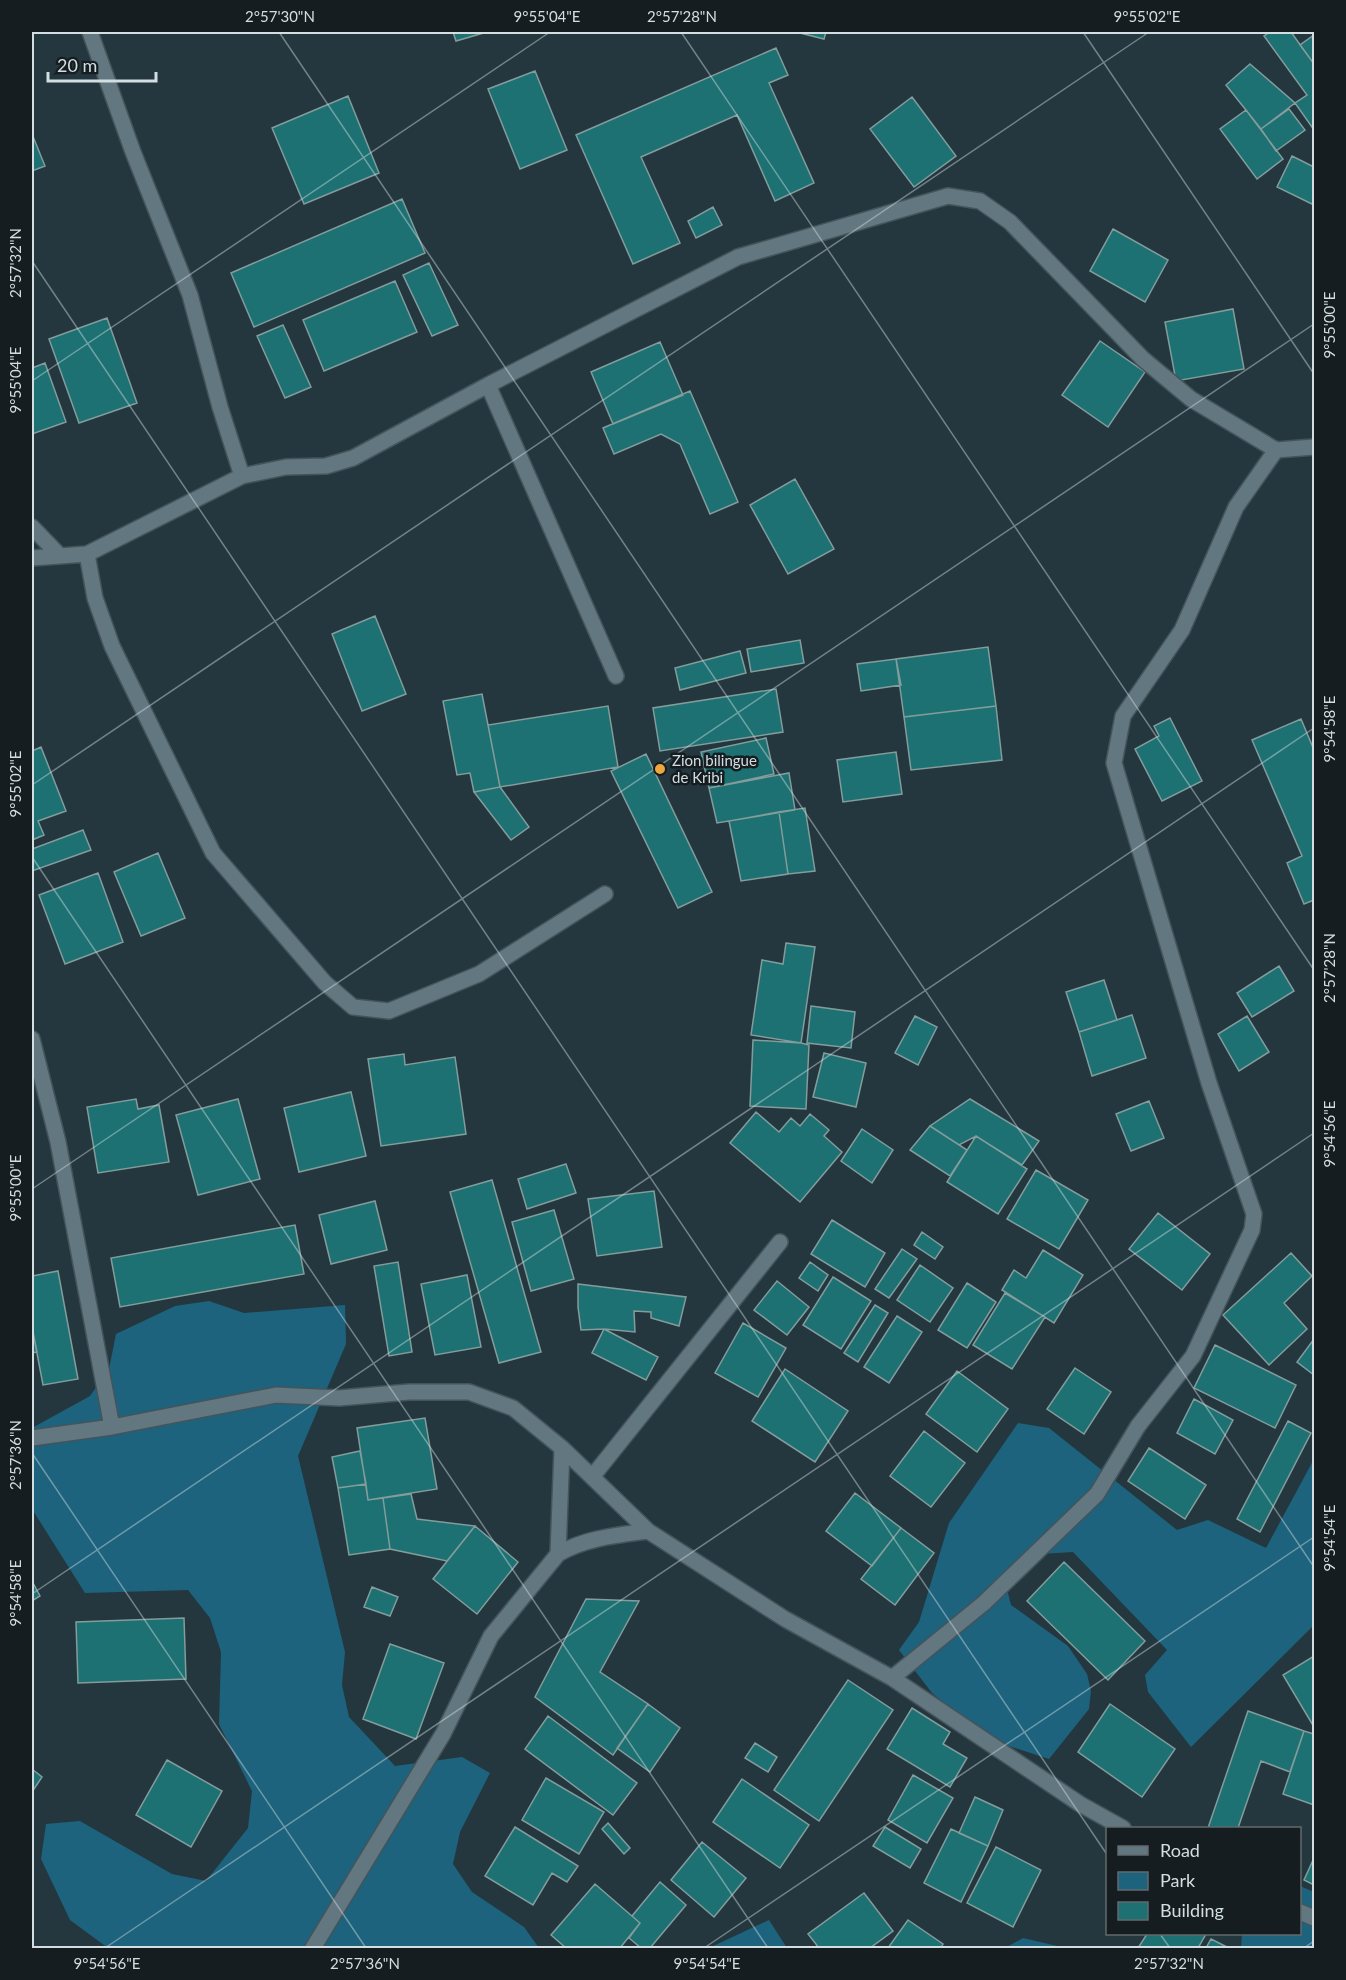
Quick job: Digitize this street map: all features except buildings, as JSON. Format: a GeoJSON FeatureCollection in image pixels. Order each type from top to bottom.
{"type":"FeatureCollection","features":[{"type":"Feature","properties":{"kind":"street"},"geometry":{"type":"LineString","coordinates":[[90,32],[133,152],[190,294],[220,407],[242,476]]}},
{"type":"Feature","properties":{"kind":"street"},"geometry":{"type":"LineString","coordinates":[[32,558],[73,557],[87,554],[242,476],[286,467],[326,466],[353,458],[488,385],[738,257],[948,196],[980,201],[1010,222],[1143,358],[1191,399],[1276,450],[1314,447]]}},
{"type":"Feature","properties":{"kind":"street"},"geometry":{"type":"LineString","coordinates":[[488,385],[616,676]]}},
{"type":"Feature","properties":{"kind":"street"},"geometry":{"type":"LineString","coordinates":[[892,1678],[984,1603],[1097,1494],[1138,1426],[1193,1356],[1252,1230],[1254,1214],[1209,1083],[1114,763],[1123,716],[1182,630],[1236,507],[1276,450]]}},
{"type":"Feature","properties":{"kind":"street"},"geometry":{"type":"LineString","coordinates":[[32,527],[60,556]]}},
{"type":"Feature","properties":{"kind":"street"},"geometry":{"type":"LineString","coordinates":[[87,554],[95,598],[112,646],[213,853],[325,983],[353,1007],[389,1011],[479,974],[605,894]]}},
{"type":"Feature","properties":{"kind":"street"},"geometry":{"type":"LineString","coordinates":[[32,1039],[58,1142],[112,1427]]}},
{"type":"Feature","properties":{"kind":"street"},"geometry":{"type":"LineString","coordinates":[[591,1477],[780,1242]]}},
{"type":"Feature","properties":{"kind":"street"},"geometry":{"type":"LineString","coordinates":[[32,1438],[112,1427],[276,1395],[339,1398],[409,1392],[469,1392],[513,1408],[562,1448],[648,1531],[785,1619],[892,1678],[1080,1804],[1121,1827]]}},
{"type":"Feature","properties":{"kind":"street"},"geometry":{"type":"LineString","coordinates":[[558,1554],[562,1448]]}},
{"type":"Feature","properties":{"kind":"street"},"geometry":{"type":"LineString","coordinates":[[313,1948],[444,1734],[490,1636],[558,1554],[572,1546],[607,1537],[648,1531]]}},
{"type":"Feature","properties":{"kind":"green space"},"geometry":{"type":"Polygon","coordinates":[[[209,1301],[244,1313],[345,1305],[346,1344],[298,1456],[345,1652],[342,1685],[349,1717],[395,1766],[462,1757],[490,1773],[460,1832],[453,1864],[472,1892],[524,1927],[539,1948],[108,1948],[70,1920],[41,1859],[46,1824],[80,1821],[172,1874],[206,1881],[248,1828],[252,1791],[219,1724],[221,1652],[210,1618],[188,1590],[85,1593],[32,1509],[32,1428],[90,1396],[109,1369],[116,1334],[175,1306],[209,1301]]]}},
{"type":"Feature","properties":{"kind":"green space"},"geometry":{"type":"Polygon","coordinates":[[[1018,1423],[1049,1428],[1177,1530],[1208,1520],[1266,1548],[1314,1459],[1314,1625],[1191,1747],[1148,1692],[1145,1675],[1167,1650],[1073,1552],[1041,1554],[1007,1589],[1011,1605],[1068,1646],[1087,1674],[1091,1691],[1089,1709],[1049,1759],[1003,1744],[959,1715],[932,1693],[899,1650],[919,1622],[949,1523],[1018,1423]]]}},
{"type":"Feature","properties":{"kind":"green space"},"geometry":{"type":"Polygon","coordinates":[[[1301,1886],[1314,1892],[1314,1948],[1241,1948],[1242,1935],[1301,1935],[1301,1886]]]}},
{"type":"Feature","properties":{"kind":"green space"},"geometry":{"type":"Polygon","coordinates":[[[769,1920],[787,1948],[709,1948],[769,1920]]]}},
{"type":"Feature","properties":{"kind":"green space"},"geometry":{"type":"Polygon","coordinates":[[[1023,1938],[1057,1946],[1059,1948],[1005,1948],[1023,1938]]]}},
{"type":"Feature","properties":{"kind":"place","name":"Zion bilingue de Kribi"},"geometry":{"type":"Point","coordinates":[660,769]}}]}
